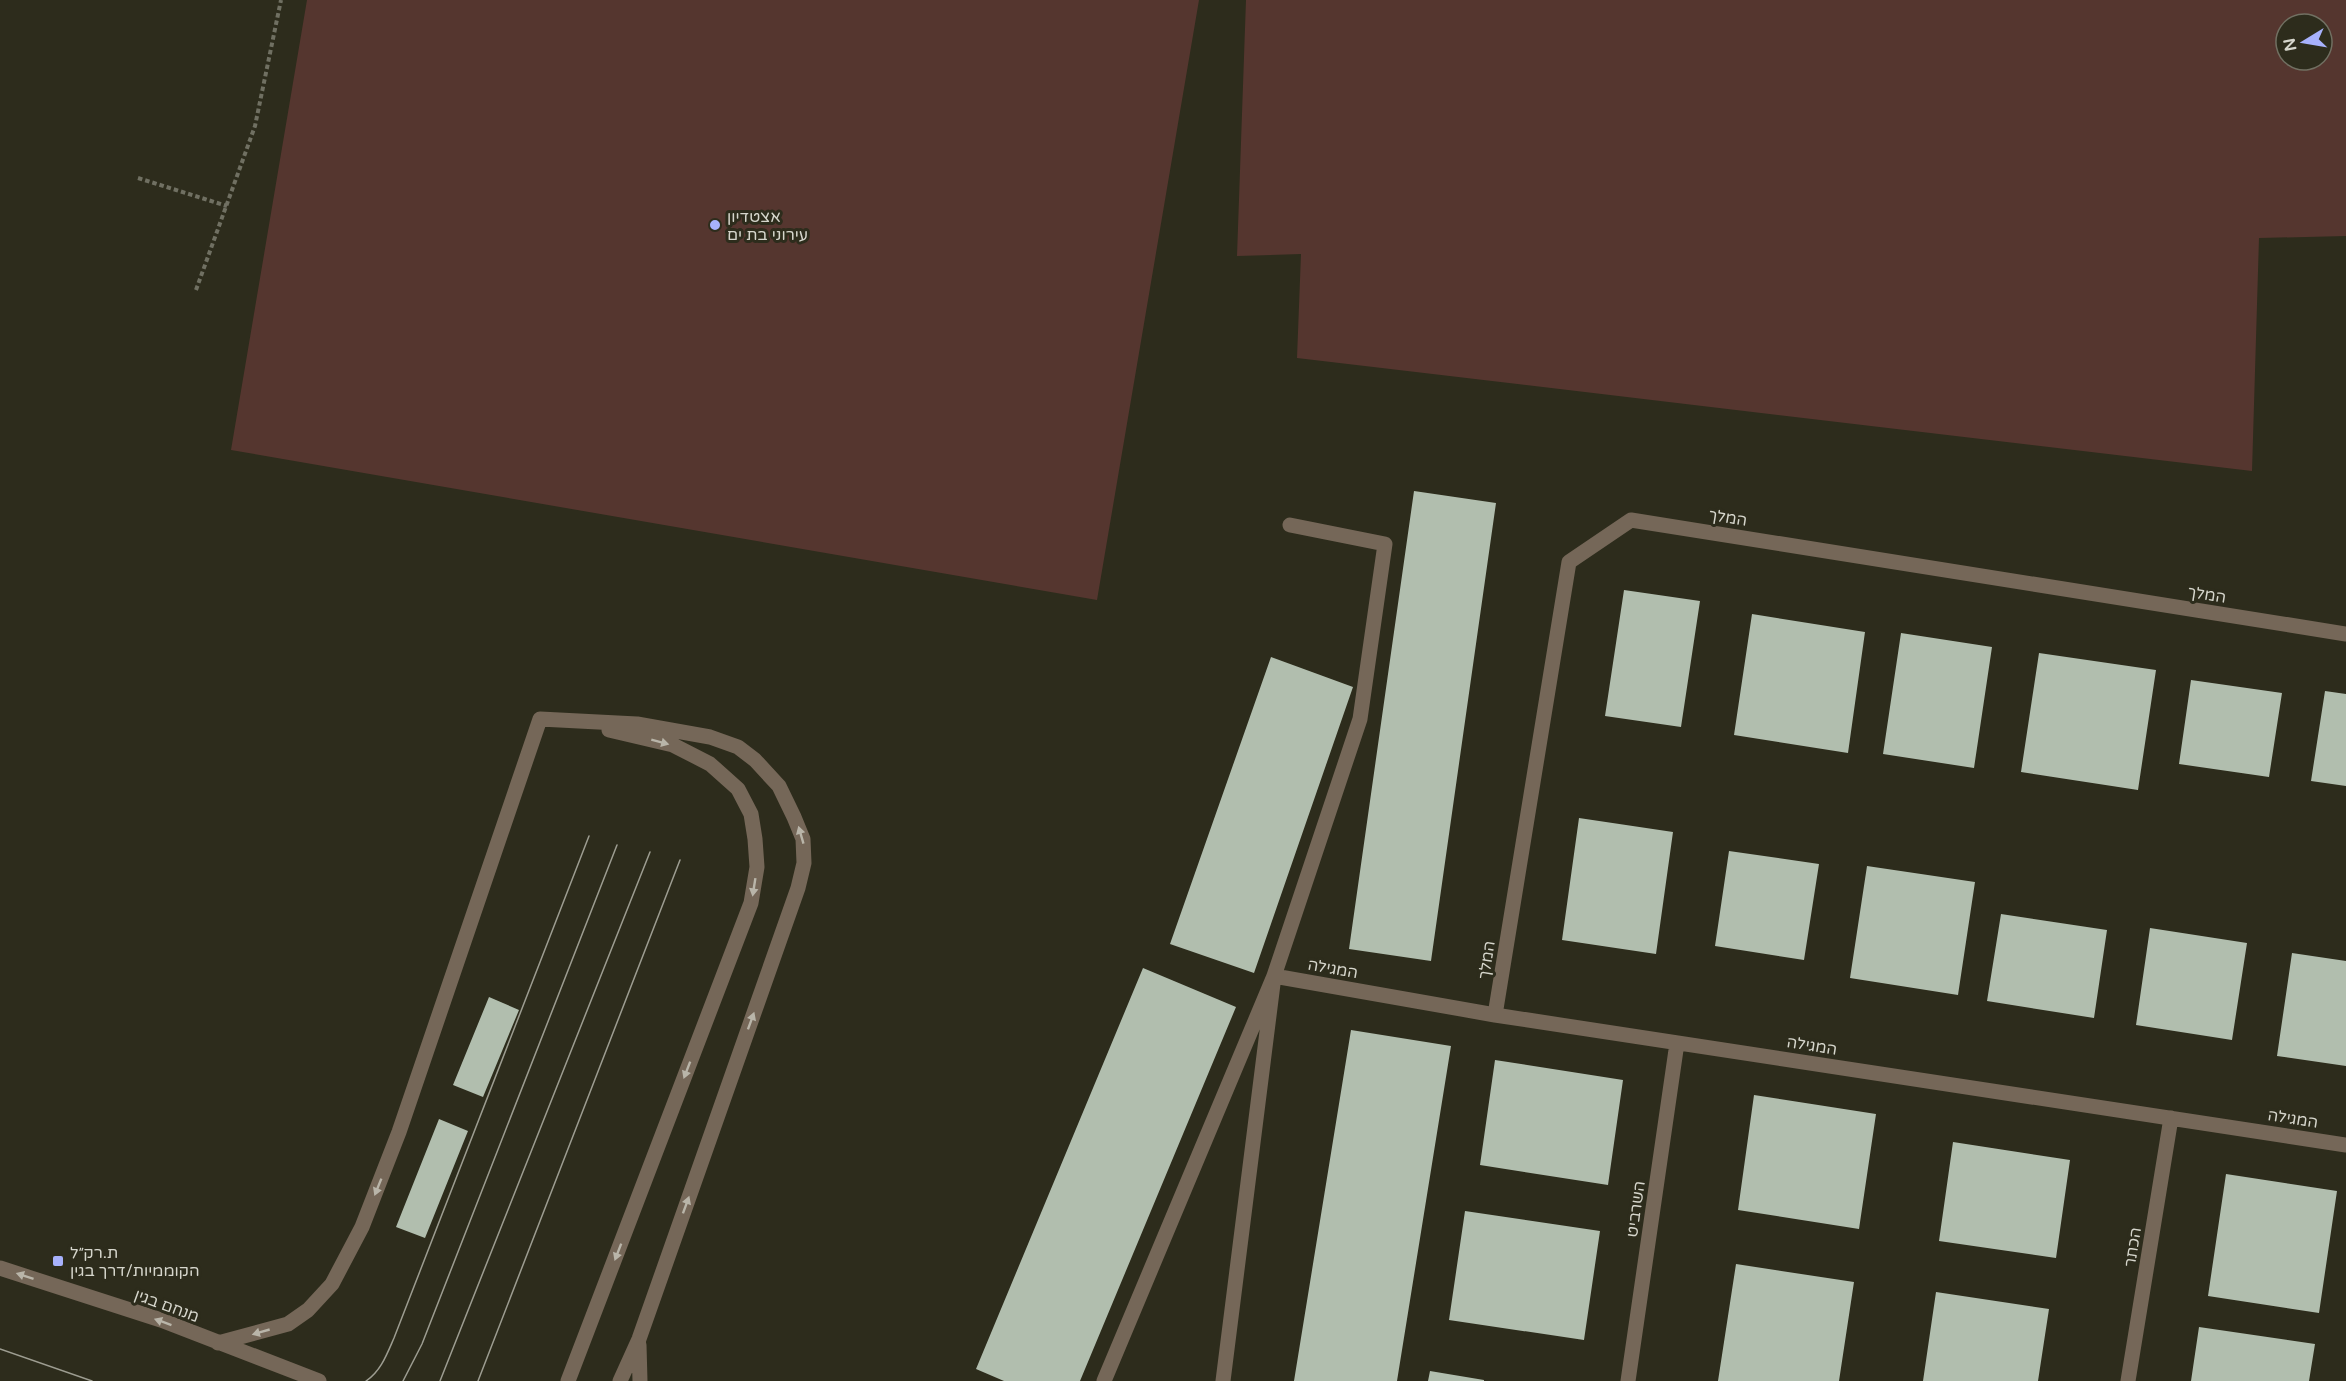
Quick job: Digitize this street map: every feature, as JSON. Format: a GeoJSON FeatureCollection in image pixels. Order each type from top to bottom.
{"type":"FeatureCollection","features":[{"type":"Feature","properties":{"kind":"street","name":"המלך"},"geometry":{"type":"LineString","coordinates":[[1495,1015],[1569,562],[1631,520],[2346,634]]}},
{"type":"Feature","properties":{"kind":"street"},"geometry":{"type":"LineString","coordinates":[[1104,1381],[1274,976],[1360,719],[1385,544],[1290,525]]}},
{"type":"Feature","properties":{"kind":"street"},"geometry":{"type":"LineString","coordinates":[[218,1343],[288,1324],[308,1310],[332,1284],[362,1227],[399,1132],[540,719]]}},
{"type":"Feature","properties":{"kind":"street"},"geometry":{"type":"LineString","coordinates":[[540,719],[637,724],[710,737],[738,747],[755,760],[779,786],[803,838],[804,863],[798,888],[639,1339],[620,1381]]}},
{"type":"Feature","properties":{"kind":"street"},"geometry":{"type":"LineString","coordinates":[[540,719],[644,737],[673,745],[710,764],[738,789],[751,814],[757,867],[751,903],[568,1381]]}},
{"type":"Feature","properties":{"kind":"street"},"geometry":{"type":"LineString","coordinates":[[1223,1381],[1274,976]]}},
{"type":"Feature","properties":{"kind":"street","name":"המגילה"},"geometry":{"type":"LineString","coordinates":[[1274,976],[1495,1015],[2346,1145]]}},
{"type":"Feature","properties":{"kind":"street","name":"השרביט"},"geometry":{"type":"LineString","coordinates":[[1628,1381],[1677,1043]]}},
{"type":"Feature","properties":{"kind":"street","name":"הכתר"},"geometry":{"type":"LineString","coordinates":[[2128,1381],[2170,1118]]}},
{"type":"Feature","properties":{"kind":"street","name":"מנחם בגין"},"geometry":{"type":"LineString","coordinates":[[0,1268],[161,1320],[319,1381]]}},
{"type":"Feature","properties":{"kind":"street"},"geometry":{"type":"LineString","coordinates":[[639,1339],[640,1381]]}},
{"type":"Feature","properties":{"kind":"path"},"geometry":{"type":"LineString","coordinates":[[196,290],[255,126],[281,0]]}},
{"type":"Feature","properties":{"kind":"path"},"geometry":{"type":"LineString","coordinates":[[138,178],[226,206]]}},
{"type":"Feature","properties":{"kind":"shaded area","name":"אצטדיון עירוני בת ים"},"geometry":{"type":"Polygon","coordinates":[[[307,0],[1199,0],[1097,600],[231,450],[307,0]]]}},
{"type":"Feature","properties":{"kind":"shaded area"},"geometry":{"type":"Polygon","coordinates":[[[1246,0],[2346,0],[2346,236],[2259,238],[2252,471],[1297,358],[1301,254],[1237,256],[1246,0]]]}},
{"type":"Feature","properties":{"kind":"building"},"geometry":{"type":"Polygon","coordinates":[[[1414,491],[1496,503],[1431,961],[1349,949],[1414,491]]]}},
{"type":"Feature","properties":{"kind":"building"},"geometry":{"type":"Polygon","coordinates":[[[1624,590],[1700,601],[1681,727],[1605,716],[1624,590]]]}},
{"type":"Feature","properties":{"kind":"building"},"geometry":{"type":"Polygon","coordinates":[[[1752,614],[1865,632],[1848,753],[1734,735],[1752,614]]]}},
{"type":"Feature","properties":{"kind":"building"},"geometry":{"type":"Polygon","coordinates":[[[1901,633],[1992,647],[1974,768],[1883,754],[1901,633]]]}},
{"type":"Feature","properties":{"kind":"building"},"geometry":{"type":"Polygon","coordinates":[[[2039,653],[2156,670],[2138,790],[2021,772],[2039,653]]]}},
{"type":"Feature","properties":{"kind":"building"},"geometry":{"type":"Polygon","coordinates":[[[1271,657],[1353,687],[1254,973],[1170,944],[1271,657]]]}},
{"type":"Feature","properties":{"kind":"building"},"geometry":{"type":"Polygon","coordinates":[[[2191,680],[2282,693],[2269,777],[2179,764],[2191,680]]]}},
{"type":"Feature","properties":{"kind":"building"},"geometry":{"type":"Polygon","coordinates":[[[2325,691],[2346,694],[2346,786],[2311,781],[2325,691]]]}},
{"type":"Feature","properties":{"kind":"building"},"geometry":{"type":"Polygon","coordinates":[[[1579,818],[1673,832],[1656,954],[1562,940],[1579,818]]]}},
{"type":"Feature","properties":{"kind":"building"},"geometry":{"type":"Polygon","coordinates":[[[1729,851],[1819,864],[1804,960],[1715,946],[1729,851]]]}},
{"type":"Feature","properties":{"kind":"building"},"geometry":{"type":"Polygon","coordinates":[[[1867,866],[1975,882],[1958,995],[1850,978],[1867,866]]]}},
{"type":"Feature","properties":{"kind":"building"},"geometry":{"type":"Polygon","coordinates":[[[2001,914],[2107,930],[2094,1018],[1987,1001],[2001,914]]]}},
{"type":"Feature","properties":{"kind":"building"},"geometry":{"type":"Polygon","coordinates":[[[2150,928],[2247,943],[2232,1040],[2136,1025],[2150,928]]]}},
{"type":"Feature","properties":{"kind":"building"},"geometry":{"type":"Polygon","coordinates":[[[2292,953],[2346,961],[2346,1066],[2277,1056],[2292,953]]]}},
{"type":"Feature","properties":{"kind":"building"},"geometry":{"type":"Polygon","coordinates":[[[1143,968],[1236,1007],[1080,1381],[1004,1381],[976,1369],[1143,968]]]}},
{"type":"Feature","properties":{"kind":"building"},"geometry":{"type":"Polygon","coordinates":[[[489,997],[519,1010],[483,1097],[453,1085],[489,997]]]}},
{"type":"Feature","properties":{"kind":"building"},"geometry":{"type":"Polygon","coordinates":[[[1351,1030],[1451,1046],[1397,1381],[1294,1381],[1351,1030]]]}},
{"type":"Feature","properties":{"kind":"building"},"geometry":{"type":"Polygon","coordinates":[[[1495,1060],[1623,1080],[1608,1185],[1480,1165],[1495,1060]]]}},
{"type":"Feature","properties":{"kind":"building"},"geometry":{"type":"Polygon","coordinates":[[[1754,1095],[1876,1114],[1859,1229],[1738,1210],[1754,1095]]]}},
{"type":"Feature","properties":{"kind":"building"},"geometry":{"type":"Polygon","coordinates":[[[439,1119],[468,1131],[425,1238],[396,1227],[439,1119]]]}},
{"type":"Feature","properties":{"kind":"building"},"geometry":{"type":"Polygon","coordinates":[[[1953,1142],[2070,1160],[2056,1258],[1939,1241],[1953,1142]]]}},
{"type":"Feature","properties":{"kind":"building"},"geometry":{"type":"Polygon","coordinates":[[[2226,1174],[2337,1191],[2319,1313],[2208,1296],[2226,1174]]]}},
{"type":"Feature","properties":{"kind":"building"},"geometry":{"type":"Polygon","coordinates":[[[1465,1211],[1600,1231],[1584,1340],[1449,1320],[1465,1211]]]}},
{"type":"Feature","properties":{"kind":"building"},"geometry":{"type":"Polygon","coordinates":[[[1736,1264],[1854,1282],[1839,1381],[1718,1381],[1736,1264]]]}},
{"type":"Feature","properties":{"kind":"building"},"geometry":{"type":"Polygon","coordinates":[[[1936,1292],[2049,1309],[2038,1381],[1923,1381],[1936,1292]]]}},
{"type":"Feature","properties":{"kind":"building"},"geometry":{"type":"Polygon","coordinates":[[[2199,1327],[2315,1344],[2309,1381],[2191,1381],[2199,1327]]]}},
{"type":"Feature","properties":{"kind":"building"},"geometry":{"type":"Polygon","coordinates":[[[1430,1371],[1484,1380],[1484,1381],[1428,1381],[1430,1371]]]}},
{"type":"Feature","properties":{"kind":"tram line"},"geometry":{"type":"LineString","coordinates":[[366,1381],[380,1367],[394,1338],[589,836]]}},
{"type":"Feature","properties":{"kind":"tram line"},"geometry":{"type":"LineString","coordinates":[[403,1381],[422,1344],[617,845]]}},
{"type":"Feature","properties":{"kind":"tram line"},"geometry":{"type":"LineString","coordinates":[[440,1381],[650,852]]}},
{"type":"Feature","properties":{"kind":"tram line"},"geometry":{"type":"LineString","coordinates":[[478,1381],[680,860]]}},
{"type":"Feature","properties":{"kind":"tram line"},"geometry":{"type":"LineString","coordinates":[[0,1349],[92,1381]]}},
{"type":"Feature","properties":{"kind":"place","name":"אצטדיון עירוני בת ים"},"geometry":{"type":"Point","coordinates":[715,225]}},
{"type":"Feature","properties":{"kind":"place","name":"ת.רק״ל הקוממיות/דרך בגין"},"geometry":{"type":"Point","coordinates":[58,1261]}}]}
